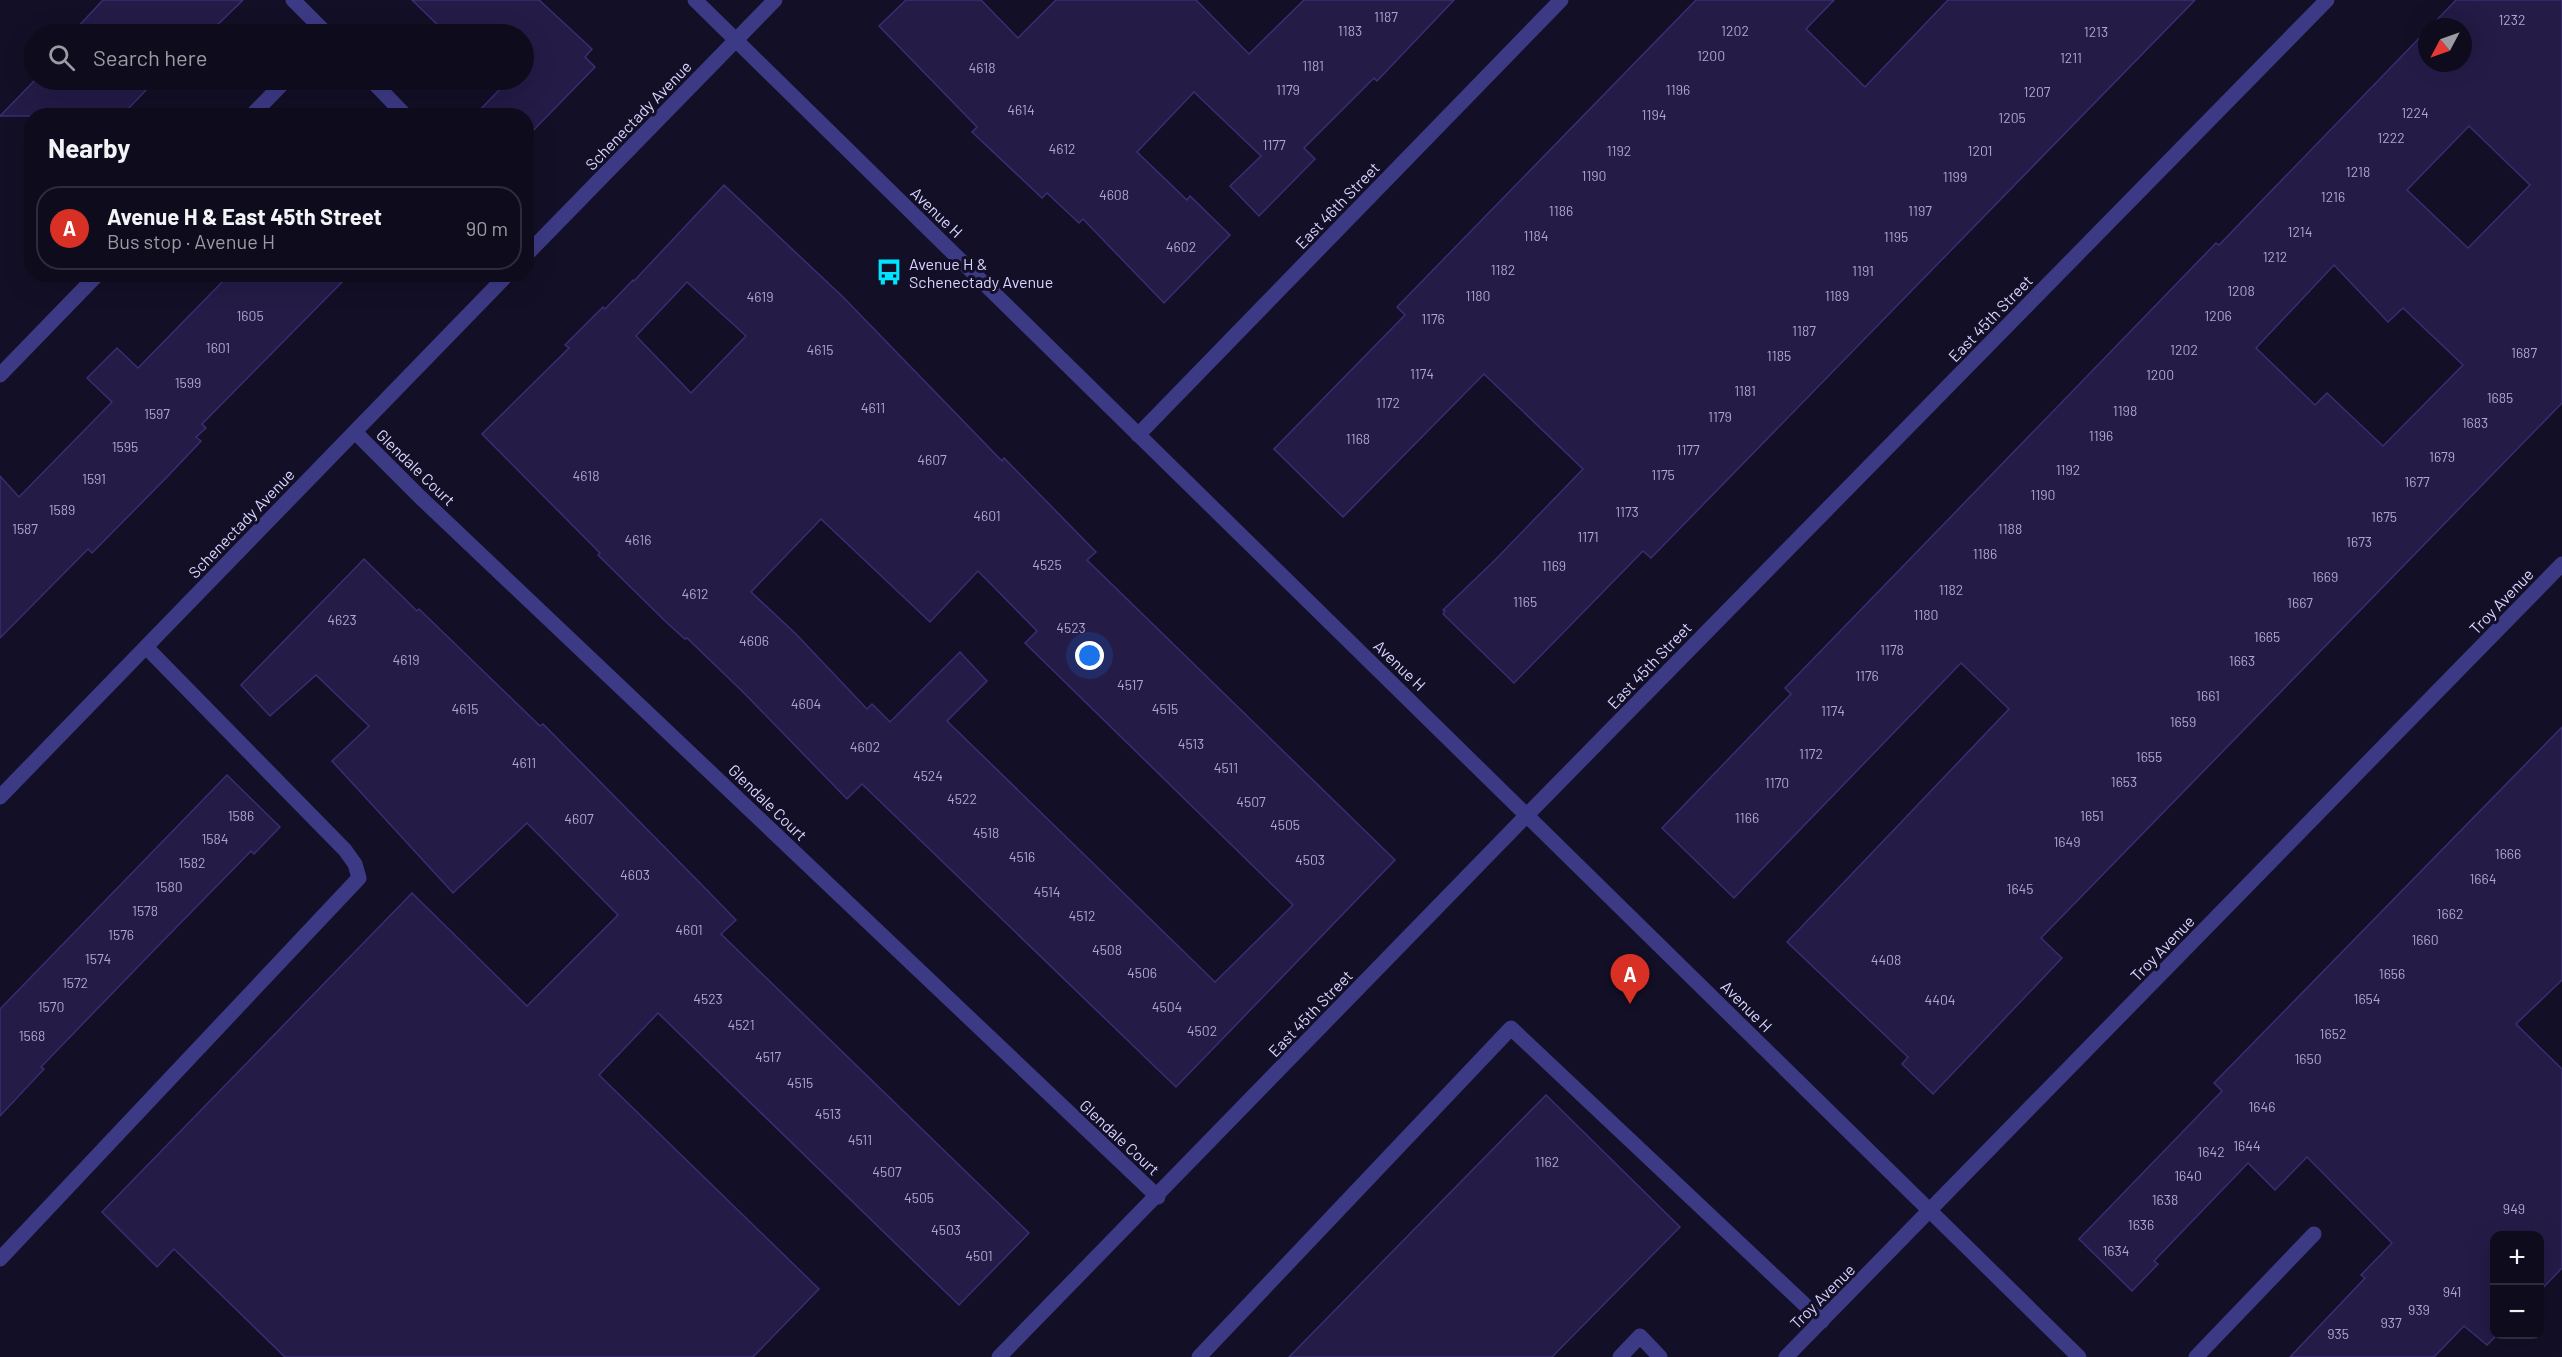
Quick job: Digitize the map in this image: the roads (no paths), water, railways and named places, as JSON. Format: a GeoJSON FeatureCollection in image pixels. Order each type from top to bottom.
{"type":"FeatureCollection","features":[{"type":"Feature","properties":{"kind":"street"},"geometry":{"type":"LineString","coordinates":[[293,0],[317,24]]}},
{"type":"Feature","properties":{"kind":"street","name":"Avenue H"},"geometry":{"type":"LineString","coordinates":[[695,0],[1528,814],[1929,1212],[2079,1357]]}},
{"type":"Feature","properties":{"kind":"street","name":"Schenectady Avenue"},"geometry":{"type":"LineString","coordinates":[[534,241],[775,0]]}},
{"type":"Feature","properties":{"kind":"street","name":"East 46th Street"},"geometry":{"type":"LineString","coordinates":[[1138,435],[1561,0]]}},
{"type":"Feature","properties":{"kind":"street","name":"East 45th Street"},"geometry":{"type":"LineString","coordinates":[[999,1357],[2327,0]]}},
{"type":"Feature","properties":{"kind":"street"},"geometry":{"type":"LineString","coordinates":[[259,108],[276,90]]}},
{"type":"Feature","properties":{"kind":"street"},"geometry":{"type":"LineString","coordinates":[[381,90],[398,108]]}},
{"type":"Feature","properties":{"kind":"street"},"geometry":{"type":"LineString","coordinates":[[0,375],[90,282]]}},
{"type":"Feature","properties":{"kind":"street","name":"Schenectady Avenue"},"geometry":{"type":"LineString","coordinates":[[0,797],[500,282]]}},
{"type":"Feature","properties":{"kind":"street","name":"Glendale Court"},"geometry":{"type":"LineString","coordinates":[[355,432],[420,497],[1158,1197]]}},
{"type":"Feature","properties":{"kind":"street","name":"Troy Avenue"},"geometry":{"type":"LineString","coordinates":[[1786,1357],[2562,564]]}},
{"type":"Feature","properties":{"kind":"street"},"geometry":{"type":"LineString","coordinates":[[0,1258],[359,878],[355,864],[345,850],[146,646]]}},
{"type":"Feature","properties":{"kind":"street"},"geometry":{"type":"LineString","coordinates":[[1199,1357],[1511,1028],[1822,1320]]}},
{"type":"Feature","properties":{"kind":"street"},"geometry":{"type":"LineString","coordinates":[[2196,1357],[2314,1234]]}},
{"type":"Feature","properties":{"kind":"street"},"geometry":{"type":"LineString","coordinates":[[1620,1357],[1640,1336],[1660,1357]]}},
{"type":"Feature","properties":{"kind":"place","name":"Avenue H & Schenectady Avenue"},"geometry":{"type":"Point","coordinates":[889,272]}},
{"type":"Feature","properties":{"kind":"place","name":"Avenue H & East 45th Street"},"geometry":{"type":"Point","coordinates":[1630,1004]}}]}
